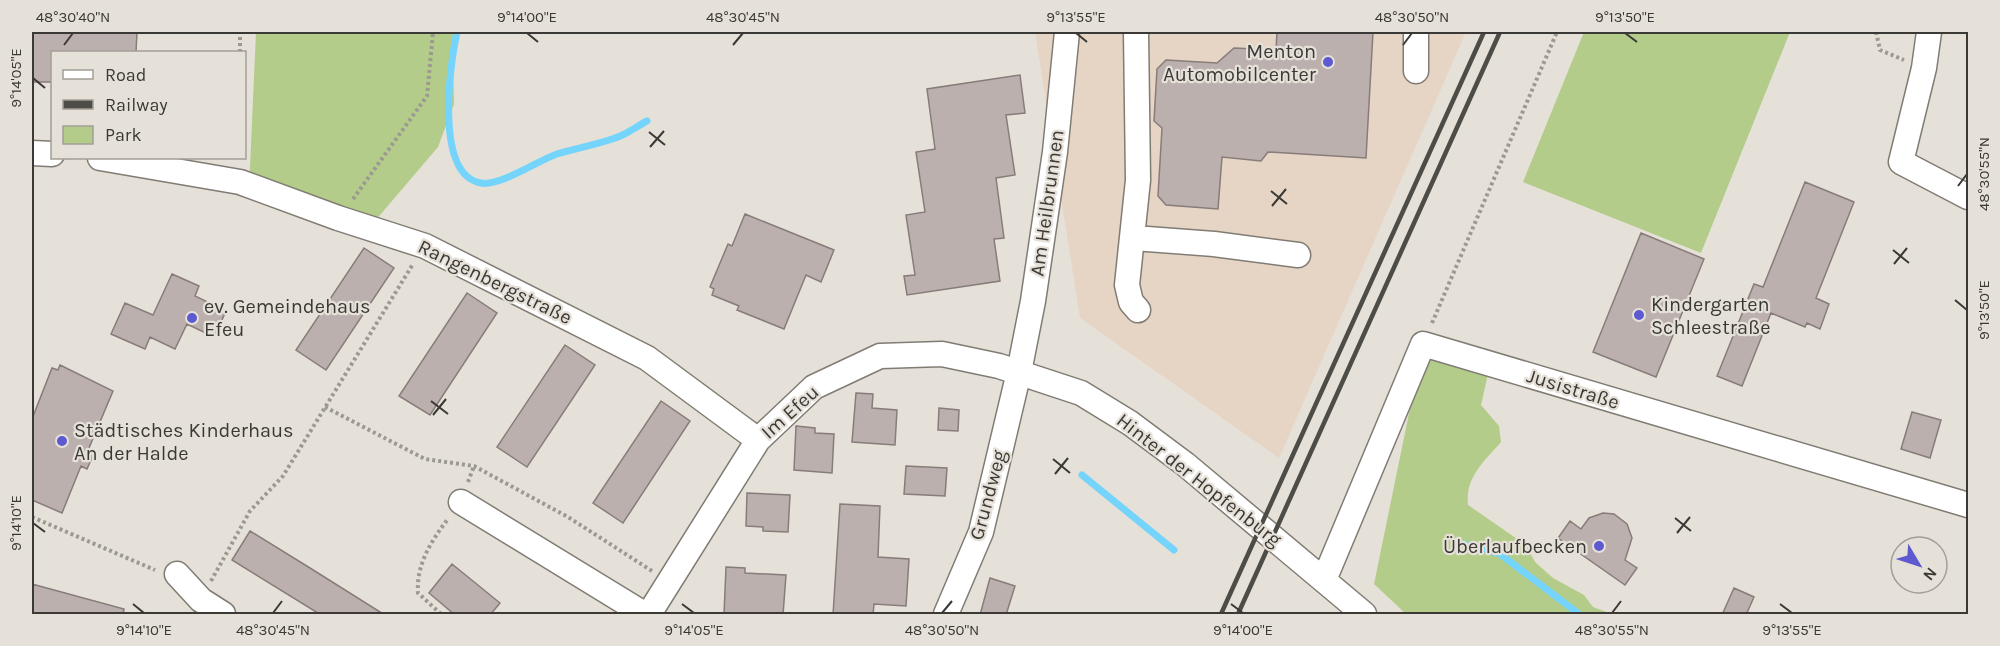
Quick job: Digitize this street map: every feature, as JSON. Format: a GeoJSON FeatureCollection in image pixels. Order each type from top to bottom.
{"type":"FeatureCollection","features":[{"type":"Feature","properties":{"kind":"street","name":"Am Heilbrunnen"},"geometry":{"type":"LineString","coordinates":[[1019,372],[1034,301],[1055,152],[1067,32]]}},
{"type":"Feature","properties":{"kind":"street"},"geometry":{"type":"LineString","coordinates":[[1136,32],[1138,180],[1134,238],[1127,285],[1131,302],[1138,310]]}},
{"type":"Feature","properties":{"kind":"street"},"geometry":{"type":"LineString","coordinates":[[1416,32],[1418,40],[1416,71]]}},
{"type":"Feature","properties":{"kind":"street"},"geometry":{"type":"LineString","coordinates":[[1929,32],[1924,68],[1901,162],[1968,197]]}},
{"type":"Feature","properties":{"kind":"street"},"geometry":{"type":"LineString","coordinates":[[32,153],[51,154]]}},
{"type":"Feature","properties":{"kind":"street","name":"Rangenbergstraße"},"geometry":{"type":"LineString","coordinates":[[106,159],[240,182],[338,218],[425,246],[647,357],[758,440]]}},
{"type":"Feature","properties":{"kind":"street"},"geometry":{"type":"LineString","coordinates":[[1134,238],[1214,244],[1298,255]]}},
{"type":"Feature","properties":{"kind":"street"},"geometry":{"type":"LineString","coordinates":[[1324,580],[1423,344]]}},
{"type":"Feature","properties":{"kind":"street","name":"Jusistraße"},"geometry":{"type":"LineString","coordinates":[[1423,344],[1968,505]]}},
{"type":"Feature","properties":{"kind":"street","name":"Im Efeu"},"geometry":{"type":"LineString","coordinates":[[649,615],[667,581],[758,440],[814,387],[880,356],[942,354],[1019,372]]}},
{"type":"Feature","properties":{"kind":"street","name":"Hinter der Hopfenburg"},"geometry":{"type":"LineString","coordinates":[[1019,372],[1080,393],[1130,423],[1185,464],[1364,615]]}},
{"type":"Feature","properties":{"kind":"street","name":"Grundweg"},"geometry":{"type":"LineString","coordinates":[[946,615],[981,532],[1019,372]]}},
{"type":"Feature","properties":{"kind":"street"},"geometry":{"type":"LineString","coordinates":[[461,501],[644,615]]}},
{"type":"Feature","properties":{"kind":"street"},"geometry":{"type":"LineString","coordinates":[[177,574],[201,600],[223,615]]}},
{"type":"Feature","properties":{"kind":"path"},"geometry":{"type":"LineString","coordinates":[[240,32],[240,51]]}},
{"type":"Feature","properties":{"kind":"path"},"geometry":{"type":"LineString","coordinates":[[338,218],[427,96],[434,32]]}},
{"type":"Feature","properties":{"kind":"path"},"geometry":{"type":"LineString","coordinates":[[1423,344],[1557,32]]}},
{"type":"Feature","properties":{"kind":"path"},"geometry":{"type":"LineString","coordinates":[[1876,32],[1880,50],[1924,68]]}},
{"type":"Feature","properties":{"kind":"path"},"geometry":{"type":"LineString","coordinates":[[201,600],[250,511],[284,476],[425,246]]}},
{"type":"Feature","properties":{"kind":"path"},"geometry":{"type":"LineString","coordinates":[[325,407],[424,459],[474,465],[568,518],[667,581]]}},
{"type":"Feature","properties":{"kind":"path"},"geometry":{"type":"LineString","coordinates":[[441,615],[418,594],[417,578],[430,542],[461,501]]}},
{"type":"Feature","properties":{"kind":"path"},"geometry":{"type":"LineString","coordinates":[[32,517],[148,569],[177,574]]}},
{"type":"Feature","properties":{"kind":"shaded area"},"geometry":{"type":"Polygon","coordinates":[[[1035,32],[1466,32],[1279,458],[1080,318],[1035,32]]]}},
{"type":"Feature","properties":{"kind":"green space"},"geometry":{"type":"Polygon","coordinates":[[[256,32],[460,32],[453,67],[454,104],[438,147],[369,228],[249,189],[256,32]]]}},
{"type":"Feature","properties":{"kind":"green space"},"geometry":{"type":"Polygon","coordinates":[[[1584,32],[1790,32],[1701,253],[1523,182],[1584,32]]]}},
{"type":"Feature","properties":{"kind":"green space"},"geometry":{"type":"Polygon","coordinates":[[[1423,345],[1490,365],[1481,405],[1499,426],[1501,442],[1477,470],[1470,486],[1468,505],[1526,545],[1535,562],[1553,578],[1584,595],[1593,607],[1612,614],[1406,614],[1374,584],[1423,345]]]}},
{"type":"Feature","properties":{"kind":"building"},"geometry":{"type":"Polygon","coordinates":[[[32,32],[137,32],[136,51],[51,51],[51,82],[32,82],[32,32]]]}},
{"type":"Feature","properties":{"kind":"building"},"geometry":{"type":"Polygon","coordinates":[[[1277,32],[1373,32],[1366,158],[1268,152],[1261,161],[1222,157],[1218,209],[1166,205],[1158,196],[1162,128],[1154,121],[1157,69],[1166,60],[1217,63],[1234,48],[1276,50],[1277,32]]]}},
{"type":"Feature","properties":{"kind":"building"},"geometry":{"type":"Polygon","coordinates":[[[1020,75],[1025,113],[1006,115],[1015,175],[996,178],[1004,238],[994,239],[1000,281],[907,295],[904,276],[915,275],[906,215],[925,212],[916,152],[935,149],[927,89],[1020,75]]]}},
{"type":"Feature","properties":{"kind":"building"},"geometry":{"type":"Polygon","coordinates":[[[1805,182],[1854,202],[1816,298],[1829,304],[1820,329],[1807,323],[1805,327],[1771,313],[1742,386],[1717,376],[1754,284],[1763,287],[1805,182]]]}},
{"type":"Feature","properties":{"kind":"building"},"geometry":{"type":"Polygon","coordinates":[[[745,214],[834,250],[821,282],[806,275],[784,329],[737,310],[739,306],[712,295],[714,289],[710,287],[728,244],[732,246],[745,214]]]}},
{"type":"Feature","properties":{"kind":"building"},"geometry":{"type":"Polygon","coordinates":[[[1641,233],[1704,259],[1656,377],[1593,352],[1641,233]]]}},
{"type":"Feature","properties":{"kind":"building"},"geometry":{"type":"Polygon","coordinates":[[[364,248],[394,268],[326,370],[296,350],[364,248]]]}},
{"type":"Feature","properties":{"kind":"building","name":"ev. Gemeindehaus Efeu"},"geometry":{"type":"Polygon","coordinates":[[[172,274],[199,286],[195,296],[226,311],[214,337],[187,324],[175,349],[150,337],[145,349],[111,334],[125,303],[153,315],[172,274]]]}},
{"type":"Feature","properties":{"kind":"building"},"geometry":{"type":"Polygon","coordinates":[[[467,293],[497,313],[430,415],[399,396],[467,293]]]}},
{"type":"Feature","properties":{"kind":"building"},"geometry":{"type":"Polygon","coordinates":[[[565,345],[595,365],[527,467],[497,447],[565,345]]]}},
{"type":"Feature","properties":{"kind":"building","name":"Städtisches Kinderhaus An der Halde"},"geometry":{"type":"Polygon","coordinates":[[[60,365],[113,391],[89,448],[95,451],[87,469],[81,466],[62,513],[32,500],[32,419],[52,368],[58,370],[60,365]]]}},
{"type":"Feature","properties":{"kind":"building"},"geometry":{"type":"Polygon","coordinates":[[[856,393],[873,394],[872,408],[897,410],[895,445],[852,442],[856,393]]]}},
{"type":"Feature","properties":{"kind":"building"},"geometry":{"type":"Polygon","coordinates":[[[661,401],[690,421],[623,523],[593,503],[661,401]]]}},
{"type":"Feature","properties":{"kind":"building"},"geometry":{"type":"Polygon","coordinates":[[[939,408],[959,410],[958,431],[938,430],[939,408]]]}},
{"type":"Feature","properties":{"kind":"building"},"geometry":{"type":"Polygon","coordinates":[[[1912,412],[1941,420],[1930,458],[1901,449],[1912,412]]]}},
{"type":"Feature","properties":{"kind":"building"},"geometry":{"type":"Polygon","coordinates":[[[796,426],[815,428],[815,433],[834,434],[832,473],[794,470],[796,426]]]}},
{"type":"Feature","properties":{"kind":"building"},"geometry":{"type":"Polygon","coordinates":[[[906,466],[947,468],[945,496],[904,494],[906,466]]]}},
{"type":"Feature","properties":{"kind":"building"},"geometry":{"type":"Polygon","coordinates":[[[747,493],[790,495],[788,532],[763,531],[763,527],[746,526],[747,493]]]}},
{"type":"Feature","properties":{"kind":"building"},"geometry":{"type":"Polygon","coordinates":[[[840,504],[880,506],[878,557],[909,559],[906,606],[874,604],[873,615],[833,615],[840,504]]]}},
{"type":"Feature","properties":{"kind":"building","name":"Überlaufbecken"},"geometry":{"type":"Polygon","coordinates":[[[1603,513],[1614,514],[1627,524],[1632,538],[1625,560],[1637,568],[1625,585],[1558,538],[1570,521],[1581,529],[1589,518],[1603,513]]]}},
{"type":"Feature","properties":{"kind":"building"},"geometry":{"type":"Polygon","coordinates":[[[250,531],[385,615],[321,615],[232,560],[250,531]]]}},
{"type":"Feature","properties":{"kind":"building"},"geometry":{"type":"Polygon","coordinates":[[[452,564],[500,603],[490,615],[455,615],[429,593],[452,564]]]}},
{"type":"Feature","properties":{"kind":"building"},"geometry":{"type":"Polygon","coordinates":[[[726,567],[745,568],[745,573],[786,575],[783,615],[724,615],[726,567]]]}},
{"type":"Feature","properties":{"kind":"building"},"geometry":{"type":"Polygon","coordinates":[[[990,578],[1015,586],[1006,615],[980,615],[990,578]]]}},
{"type":"Feature","properties":{"kind":"building"},"geometry":{"type":"Polygon","coordinates":[[[32,584],[124,609],[123,615],[32,615],[32,584]]]}},
{"type":"Feature","properties":{"kind":"building"},"geometry":{"type":"Polygon","coordinates":[[[1734,588],[1754,597],[1746,615],[1722,615],[1734,588]]]}},
{"type":"Feature","properties":{"kind":"waterway"},"geometry":{"type":"LineString","coordinates":[[457,32],[451,68],[449,116],[456,161],[466,176],[481,183],[498,181],[557,154],[619,137],[647,121]]}},
{"type":"Feature","properties":{"kind":"waterway"},"geometry":{"type":"LineString","coordinates":[[1082,475],[1174,550]]}},
{"type":"Feature","properties":{"kind":"waterway"},"geometry":{"type":"LineString","coordinates":[[1464,544],[1500,554],[1579,614]]}},
{"type":"Feature","properties":{"kind":"railway"},"geometry":{"type":"LineString","coordinates":[[1221,614],[1484,32]]}},
{"type":"Feature","properties":{"kind":"railway"},"geometry":{"type":"LineString","coordinates":[[1238,614],[1500,32]]}},
{"type":"Feature","properties":{"kind":"place","name":"Menton Automobilcenter"},"geometry":{"type":"Point","coordinates":[1328,62]}},
{"type":"Feature","properties":{"kind":"place","name":"Kindergarten Schleestraße"},"geometry":{"type":"Point","coordinates":[1639,315]}},
{"type":"Feature","properties":{"kind":"place","name":"ev. Gemeindehaus Efeu"},"geometry":{"type":"Point","coordinates":[192,318]}},
{"type":"Feature","properties":{"kind":"place","name":"Städtisches Kinderhaus An der Halde"},"geometry":{"type":"Point","coordinates":[62,441]}},
{"type":"Feature","properties":{"kind":"place","name":"Überlaufbecken"},"geometry":{"type":"Point","coordinates":[1599,546]}}]}
